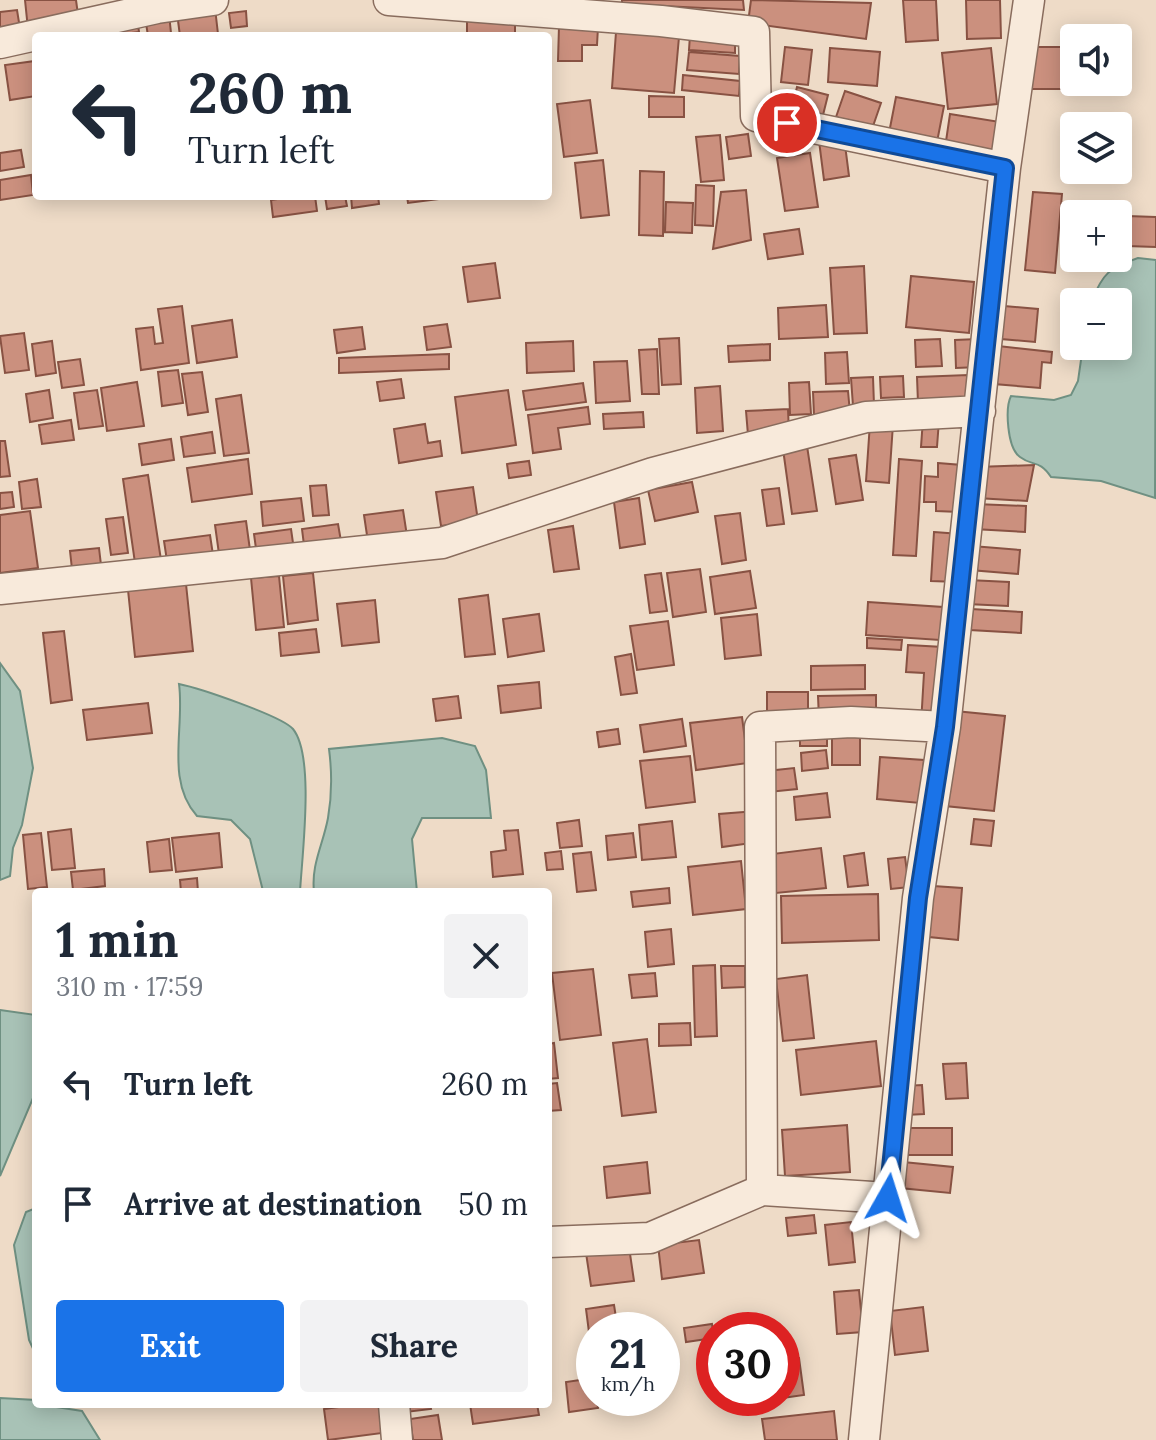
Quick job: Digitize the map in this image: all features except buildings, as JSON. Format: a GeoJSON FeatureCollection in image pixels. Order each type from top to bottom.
{"type":"FeatureCollection","features":[{"type":"Feature","properties":{"kind":"street"},"geometry":{"type":"LineString","coordinates":[[49,32],[157,8],[213,0]]}},
{"type":"Feature","properties":{"kind":"street"},"geometry":{"type":"LineString","coordinates":[[389,0],[661,21],[754,32],[756,116],[1005,168]]}},
{"type":"Feature","properties":{"kind":"street"},"geometry":{"type":"LineString","coordinates":[[864,1440],[918,898],[945,727],[1005,168],[1029,0]]}},
{"type":"Feature","properties":{"kind":"street"},"geometry":{"type":"LineString","coordinates":[[0,43],[32,36]]}},
{"type":"Feature","properties":{"kind":"street"},"geometry":{"type":"LineString","coordinates":[[0,589],[442,543],[638,477],[866,417],[980,411]]}},
{"type":"Feature","properties":{"kind":"street"},"geometry":{"type":"LineString","coordinates":[[762,1190],[760,727],[851,722],[945,727]]}},
{"type":"Feature","properties":{"kind":"street"},"geometry":{"type":"LineString","coordinates":[[552,1242],[650,1238],[762,1190],[888,1198]]}},
{"type":"Feature","properties":{"kind":"street"},"geometry":{"type":"LineString","coordinates":[[394,1408],[397,1440]]}},
{"type":"Feature","properties":{"kind":"shaded area"},"geometry":{"type":"Polygon","coordinates":[[[1132,260],[1156,260],[1155,498],[1101,481],[1051,477],[1039,465],[1020,457],[1012,445],[1008,428],[1011,396],[1054,400],[1071,395],[1078,381],[1081,360],[1132,360],[1132,288],[1097,288],[1110,272],[1132,272],[1132,260]]]}},
{"type":"Feature","properties":{"kind":"shaded area"},"geometry":{"type":"Polygon","coordinates":[[[0,663],[20,691],[33,768],[22,825],[13,848],[10,876],[0,880],[0,663]]]}},
{"type":"Feature","properties":{"kind":"shaded area"},"geometry":{"type":"Polygon","coordinates":[[[179,684],[257,710],[293,729],[304,761],[300,888],[262,888],[250,839],[231,820],[197,816],[187,802],[179,770],[179,684]]]}},
{"type":"Feature","properties":{"kind":"shaded area"},"geometry":{"type":"Polygon","coordinates":[[[442,738],[475,746],[486,770],[491,818],[422,818],[412,839],[417,888],[314,888],[316,863],[330,801],[329,749],[442,738]]]}},
{"type":"Feature","properties":{"kind":"shaded area"},"geometry":{"type":"Polygon","coordinates":[[[0,1010],[32,1014],[32,1100],[0,1176],[0,1010]]]}},
{"type":"Feature","properties":{"kind":"shaded area"},"geometry":{"type":"Polygon","coordinates":[[[32,1210],[32,1346],[14,1245],[26,1212],[32,1210]]]}},
{"type":"Feature","properties":{"kind":"shaded area"},"geometry":{"type":"Polygon","coordinates":[[[0,1398],[32,1400],[32,1408],[82,1411],[100,1440],[0,1440],[0,1398]]]}},
{"type":"Feature","properties":{"kind":"route"},"geometry":{"type":"LineString","coordinates":[[787,123],[1005,168],[945,727],[918,898],[888,1198]]}}]}
